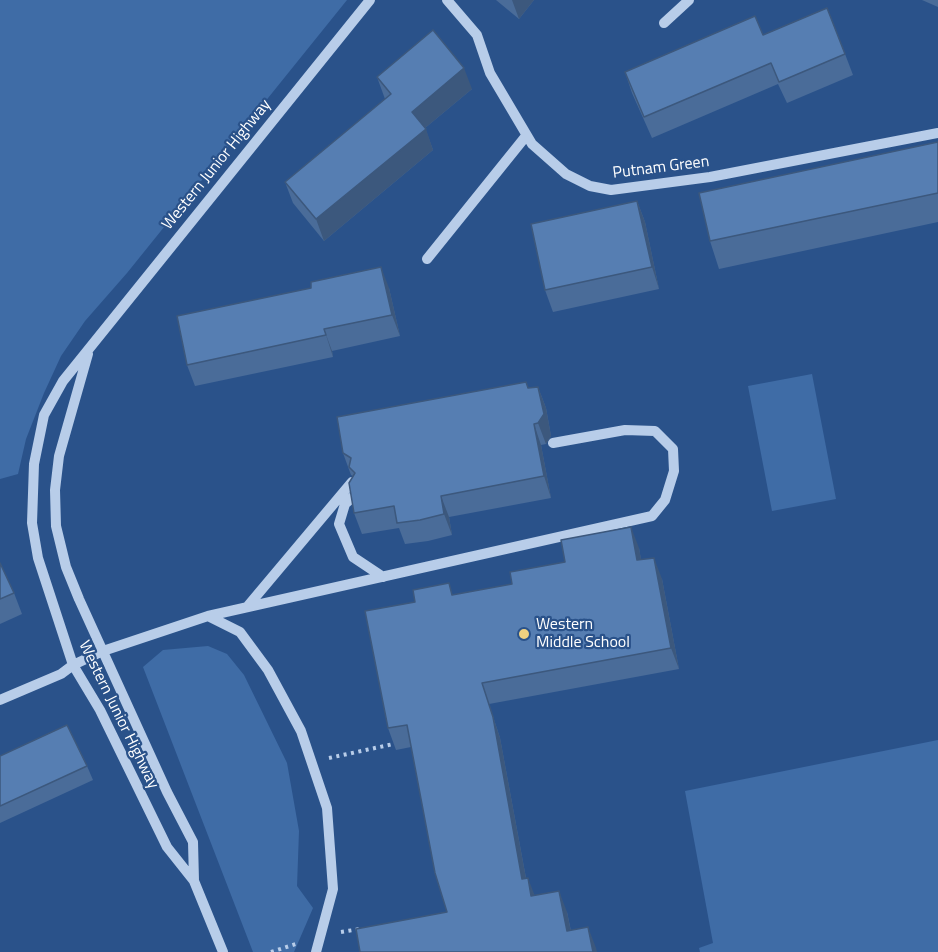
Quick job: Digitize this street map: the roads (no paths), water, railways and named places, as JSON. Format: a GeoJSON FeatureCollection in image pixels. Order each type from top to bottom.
{"type":"FeatureCollection","features":[{"type":"Feature","properties":{"kind":"street","name":"Western Junior Highway"},"geometry":{"type":"LineString","coordinates":[[223,952],[194,881],[167,847],[100,710],[73,664],[38,558],[32,523],[34,464],[44,415],[63,381],[370,0]]}},
{"type":"Feature","properties":{"kind":"street","name":"Putnam Green"},"geometry":{"type":"LineString","coordinates":[[447,0],[477,35],[490,73],[526,136],[566,174],[590,186],[611,190],[710,177],[938,134]]}},
{"type":"Feature","properties":{"kind":"street"},"geometry":{"type":"LineString","coordinates":[[664,23],[689,0]]}},
{"type":"Feature","properties":{"kind":"street"},"geometry":{"type":"LineString","coordinates":[[427,259],[526,136]]}},
{"type":"Feature","properties":{"kind":"street","name":"Western Junior Highway"},"geometry":{"type":"LineString","coordinates":[[88,350],[59,456],[55,490],[56,526],[66,567],[167,792],[193,842],[194,881]]}},
{"type":"Feature","properties":{"kind":"street"},"geometry":{"type":"LineString","coordinates":[[0,700],[61,674],[73,664],[103,651],[208,616],[652,516],[665,500],[674,471],[673,449],[656,431],[625,430],[553,443]]}},
{"type":"Feature","properties":{"kind":"street"},"geometry":{"type":"LineString","coordinates":[[246,608],[352,482]]}},
{"type":"Feature","properties":{"kind":"street"},"geometry":{"type":"LineString","coordinates":[[355,495],[345,504],[339,524],[352,557],[383,577]]}},
{"type":"Feature","properties":{"kind":"street"},"geometry":{"type":"LineString","coordinates":[[208,616],[240,632],[268,669],[300,730],[327,808],[333,889],[316,952]]}},
{"type":"Feature","properties":{"kind":"place","name":"Western Middle School"},"geometry":{"type":"Point","coordinates":[524,634]}}]}
